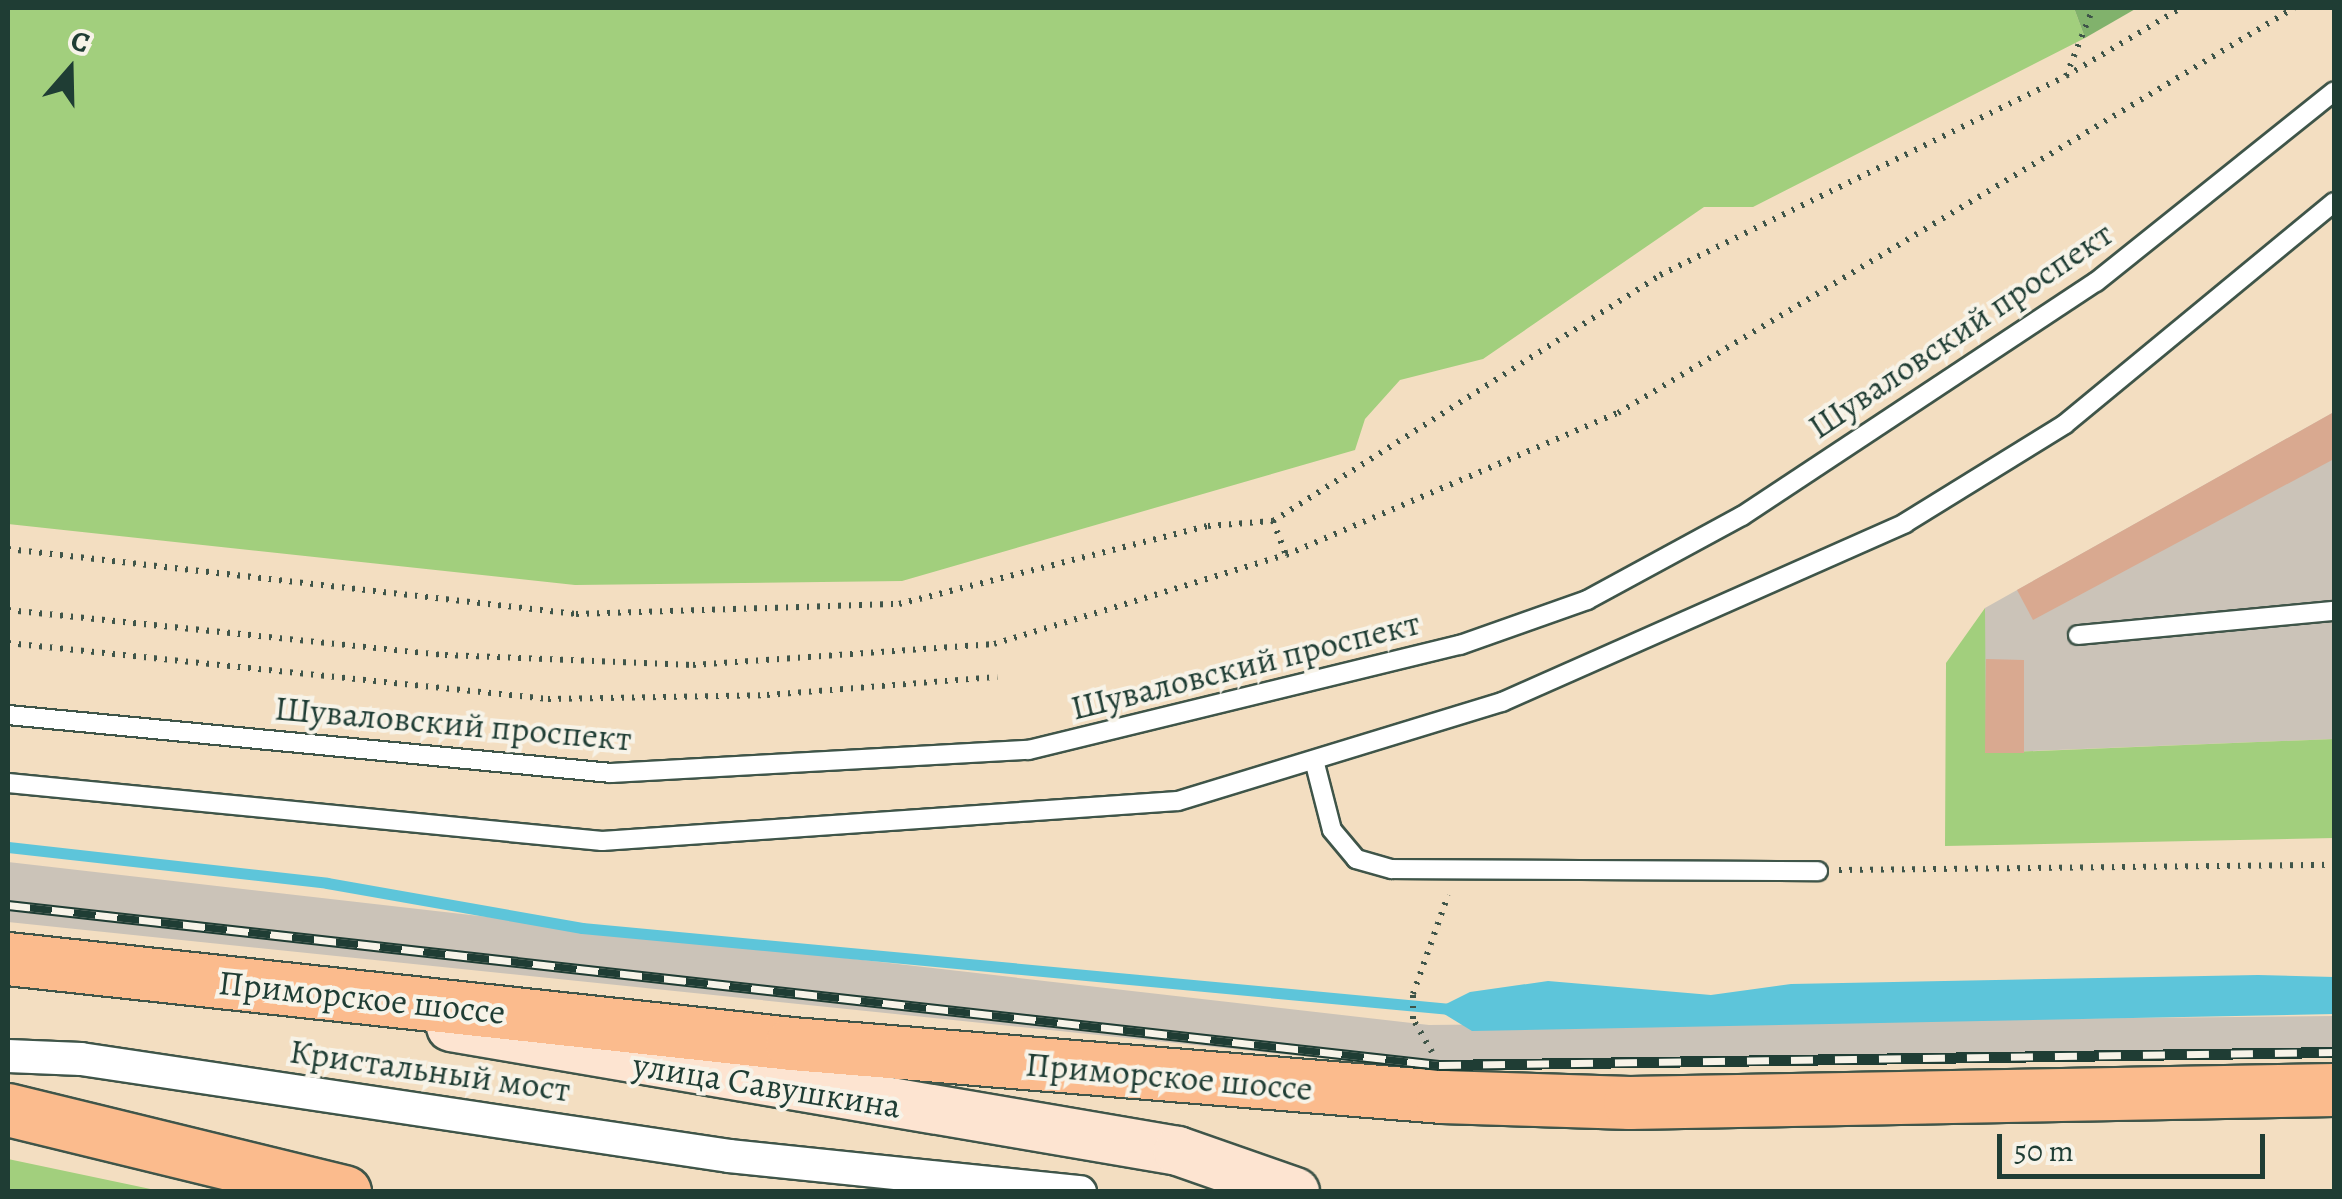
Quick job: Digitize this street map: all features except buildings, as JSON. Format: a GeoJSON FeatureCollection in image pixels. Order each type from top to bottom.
{"type":"FeatureCollection","features":[{"type":"Feature","properties":{"kind":"main road","name":"Приморское шоссе"},"geometry":{"type":"LineString","coordinates":[[8,959],[792,1044],[1442,1098],[1630,1104],[2334,1090]]}},
{"type":"Feature","properties":{"kind":"main road","name":"улица Савушкина"},"geometry":{"type":"LineString","coordinates":[[236,983],[650,1068],[1178,1152],[1296,1192]]}},
{"type":"Feature","properties":{"kind":"main road"},"geometry":{"type":"LineString","coordinates":[[8,1110],[345,1192]]}},
{"type":"Feature","properties":{"kind":"street","name":"Кристальный мост"},"geometry":{"type":"LineString","coordinates":[[8,1056],[80,1059],[730,1156],[1080,1192]]}},
{"type":"Feature","properties":{"kind":"lane","name":"Шуваловский проспект"},"geometry":{"type":"LineString","coordinates":[[8,715],[611,773],[1028,750],[1423,655],[1586,600],[1742,516],[2096,282],[2334,90]]}},
{"type":"Feature","properties":{"kind":"lane"},"geometry":{"type":"LineString","coordinates":[[8,783],[602,842],[1178,801],[1502,702],[1905,523],[2064,424],[2334,202]]}},
{"type":"Feature","properties":{"kind":"lane"},"geometry":{"type":"LineString","coordinates":[[2078,635],[2334,611]]}},
{"type":"Feature","properties":{"kind":"lane"},"geometry":{"type":"LineString","coordinates":[[1314,760],[1332,830],[1356,859],[1457,870],[1818,871]]}},
{"type":"Feature","properties":{"kind":"path"},"geometry":{"type":"LineString","coordinates":[[2066,76],[2094,8]]}},
{"type":"Feature","properties":{"kind":"path"},"geometry":{"type":"LineString","coordinates":[[8,550],[576,614],[900,604],[1208,526],[1273,521],[1660,275],[2066,76],[2181,8]]}},
{"type":"Feature","properties":{"kind":"path"},"geometry":{"type":"LineString","coordinates":[[8,610],[445,655],[694,665],[994,644],[1286,555],[1618,413],[2294,8]]}},
{"type":"Feature","properties":{"kind":"path"},"geometry":{"type":"LineString","coordinates":[[1273,521],[1286,555]]}},
{"type":"Feature","properties":{"kind":"path"},"geometry":{"type":"LineString","coordinates":[[8,643],[548,699],[996,677]]}},
{"type":"Feature","properties":{"kind":"path"},"geometry":{"type":"LineString","coordinates":[[1818,871],[2334,865]]}},
{"type":"Feature","properties":{"kind":"path"},"geometry":{"type":"LineString","coordinates":[[1413,1018],[1413,994],[1457,870]]}},
{"type":"Feature","properties":{"kind":"shaded area"},"geometry":{"type":"Polygon","coordinates":[[[2334,412],[2334,739],[1985,753],[1985,608],[2334,412]]]}},
{"type":"Feature","properties":{"kind":"shaded area"},"geometry":{"type":"Polygon","coordinates":[[[8,862],[1429,1025],[2334,1016],[2334,1057],[1426,1069],[8,922],[8,862]]]}},
{"type":"Feature","properties":{"kind":"green space"},"geometry":{"type":"Polygon","coordinates":[[[8,8],[2074,8],[2085,38],[1753,207],[1704,207],[1483,359],[1400,380],[1365,419],[1355,450],[902,581],[575,585],[8,524],[8,8]]]}},
{"type":"Feature","properties":{"kind":"green space"},"geometry":{"type":"Polygon","coordinates":[[[2074,8],[2137,8],[2085,38],[2074,8]]]}},
{"type":"Feature","properties":{"kind":"green space"},"geometry":{"type":"Polygon","coordinates":[[[1985,608],[1986,753],[2334,739],[2334,838],[1945,846],[1946,663],[1985,608]]]}},
{"type":"Feature","properties":{"kind":"green space"},"geometry":{"type":"Polygon","coordinates":[[[8,1159],[160,1191],[8,1191],[8,1159]]]}},
{"type":"Feature","properties":{"kind":"water"},"geometry":{"type":"Polygon","coordinates":[[[2334,977],[2334,1014],[1472,1031],[1436,1009],[1470,992],[1548,981],[1711,995],[1791,984],[2334,977]]]}},
{"type":"Feature","properties":{"kind":"waterway"},"geometry":{"type":"LineString","coordinates":[[8,847],[327,883],[582,928],[1450,1009]]}},
{"type":"Feature","properties":{"kind":"railway"},"geometry":{"type":"LineString","coordinates":[[8,905],[1439,1065],[2334,1052]]}}]}
